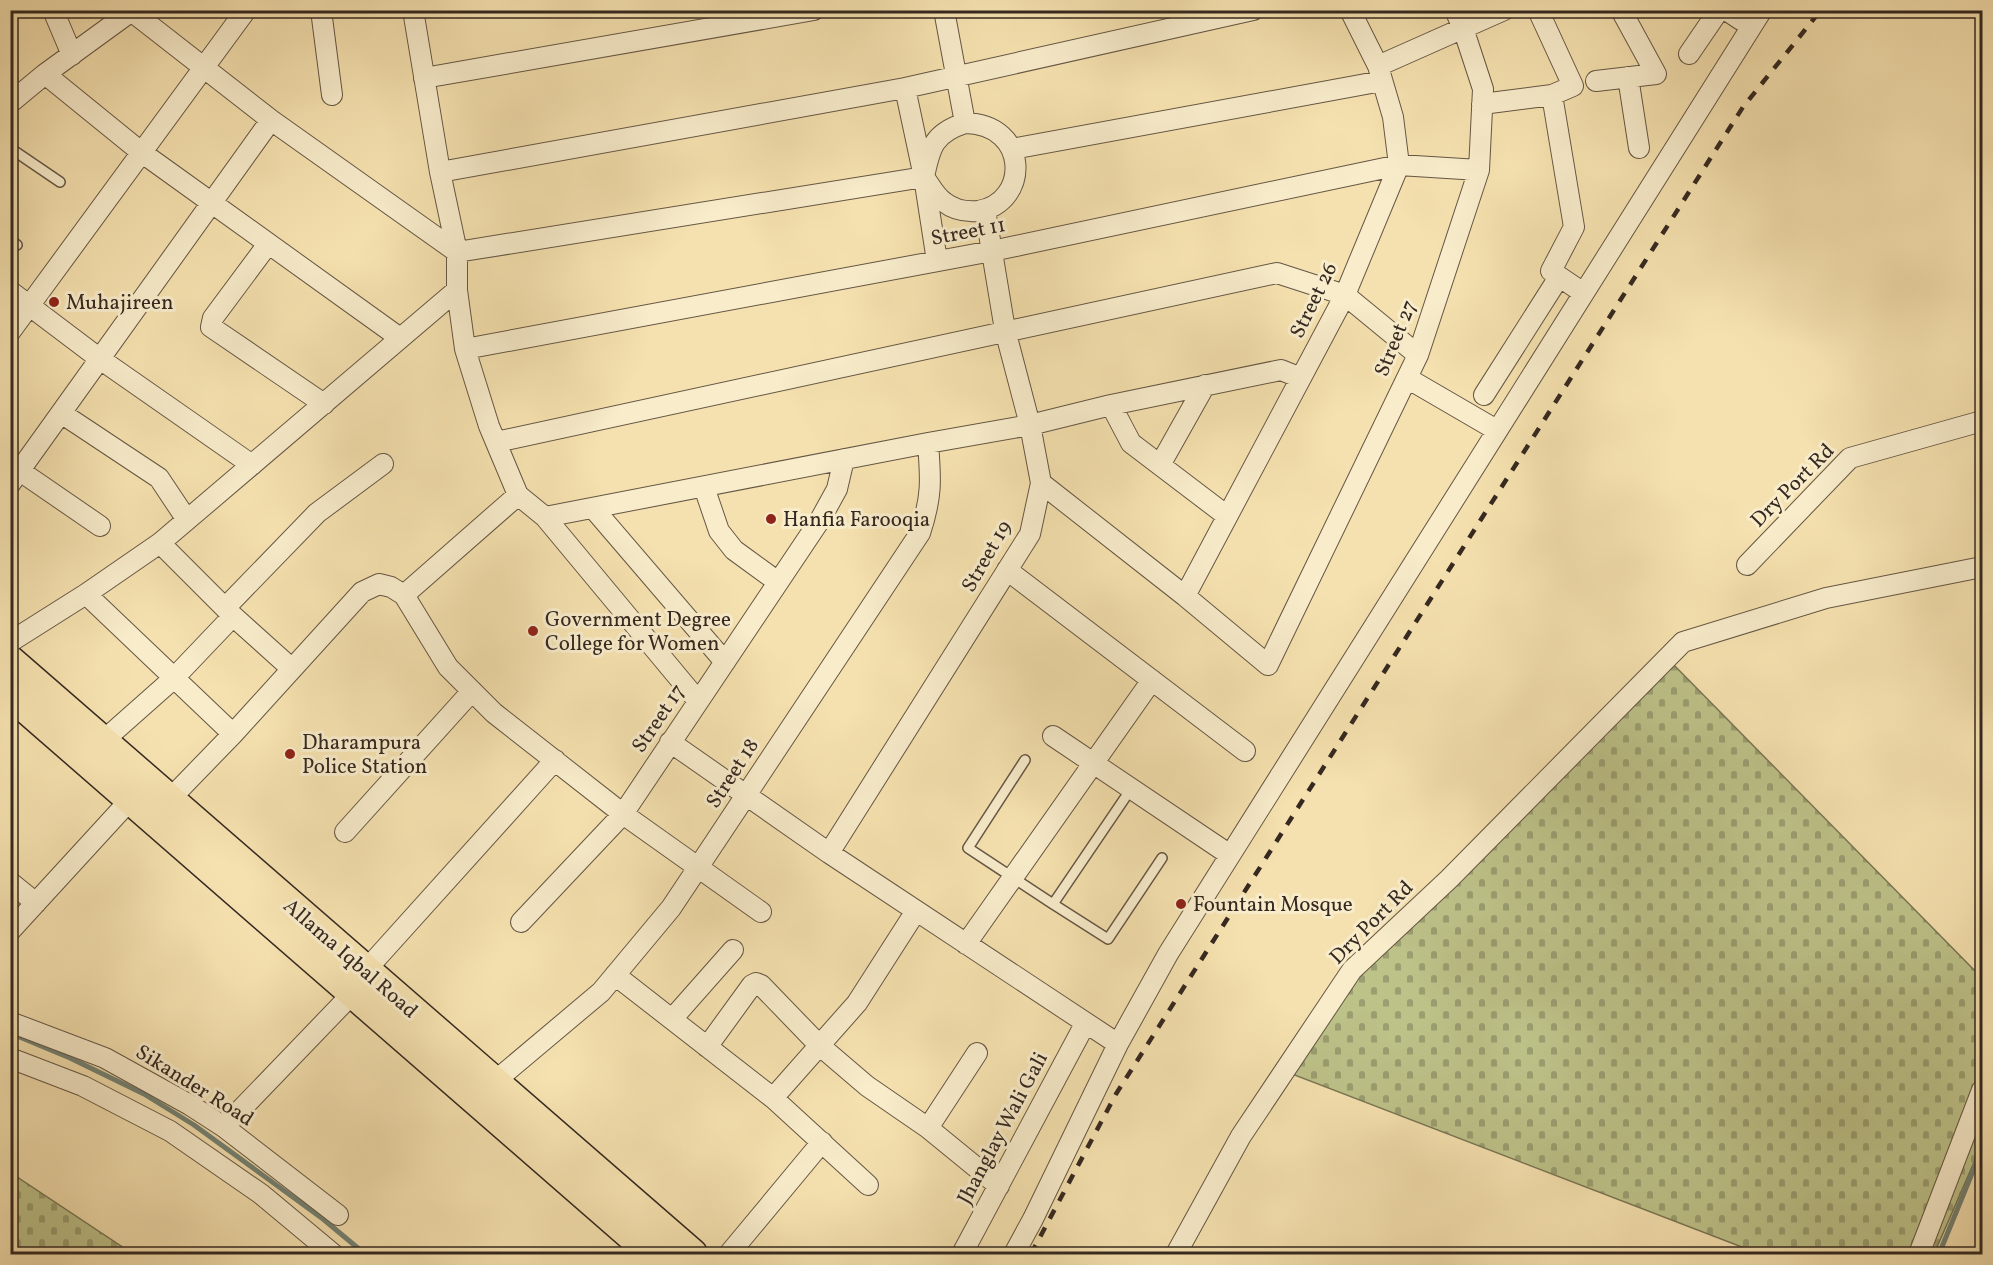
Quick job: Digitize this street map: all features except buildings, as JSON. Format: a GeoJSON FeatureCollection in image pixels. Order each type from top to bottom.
{"type":"FeatureCollection","features":[{"type":"Feature","properties":{"kind":"main road","name":"Allama Iqbal Road"},"geometry":{"type":"LineString","coordinates":[[12,643],[49,712],[131,799],[359,982],[494,1082],[539,1139],[692,1254]]}},
{"type":"Feature","properties":{"kind":"main road","name":"Allama Iqbal Road"},"geometry":{"type":"LineString","coordinates":[[10,694],[103,741],[170,799],[359,982],[539,1139],[653,1254]]}},
{"type":"Feature","properties":{"kind":"street"},"geometry":{"type":"LineString","coordinates":[[53,10],[72,55]]}},
{"type":"Feature","properties":{"kind":"street"},"geometry":{"type":"LineString","coordinates":[[10,332],[246,10]]}},
{"type":"Feature","properties":{"kind":"street"},"geometry":{"type":"LineString","coordinates":[[321,10],[332,95]]}},
{"type":"Feature","properties":{"kind":"street"},"geometry":{"type":"LineString","coordinates":[[413,10],[440,172],[457,252],[457,290],[465,349],[489,426],[518,495],[545,517],[698,701]]}},
{"type":"Feature","properties":{"kind":"street"},"geometry":{"type":"LineString","coordinates":[[424,78],[814,10]]}},
{"type":"Feature","properties":{"kind":"street"},"geometry":{"type":"LineString","coordinates":[[944,10],[964,123]]}},
{"type":"Feature","properties":{"kind":"street"},"geometry":{"type":"LineString","coordinates":[[440,172],[905,88],[1253,10]]}},
{"type":"Feature","properties":{"kind":"street","name":"Street 26"},"geometry":{"type":"LineString","coordinates":[[1185,596],[1345,295],[1399,165],[1393,117],[1380,74],[1350,10]]}},
{"type":"Feature","properties":{"kind":"street"},"geometry":{"type":"LineString","coordinates":[[1012,149],[1380,74],[1459,19],[1504,10]]}},
{"type":"Feature","properties":{"kind":"street"},"geometry":{"type":"LineString","coordinates":[[1482,104],[1552,95],[1573,86],[1538,10]]}},
{"type":"Feature","properties":{"kind":"street"},"geometry":{"type":"LineString","coordinates":[[1596,81],[1656,74],[1621,10]]}},
{"type":"Feature","properties":{"kind":"street"},"geometry":{"type":"LineString","coordinates":[[1689,54],[1719,10]]}},
{"type":"Feature","properties":{"kind":"street"},"geometry":{"type":"LineString","coordinates":[[1014,1254],[1033,1220],[1118,1044],[1168,954],[1762,10]]}},
{"type":"Feature","properties":{"kind":"street"},"geometry":{"type":"LineString","coordinates":[[10,103],[45,74],[131,11],[271,120],[457,252],[924,177]]}},
{"type":"Feature","properties":{"kind":"street","name":"Street 27"},"geometry":{"type":"LineString","coordinates":[[1185,596],[1268,665],[1418,355],[1479,170],[1483,89],[1459,19]]}},
{"type":"Feature","properties":{"kind":"street"},"geometry":{"type":"LineString","coordinates":[[45,74],[141,152],[400,338]]}},
{"type":"Feature","properties":{"kind":"street"},"geometry":{"type":"LineString","coordinates":[[1628,77],[1639,148]]}},
{"type":"Feature","properties":{"kind":"street"},"geometry":{"type":"LineString","coordinates":[[905,88],[924,177],[937,261]]}},
{"type":"Feature","properties":{"kind":"street"},"geometry":{"type":"LineString","coordinates":[[1552,95],[1574,227],[1551,271],[1579,290]]}},
{"type":"Feature","properties":{"kind":"street"},"geometry":{"type":"LineString","coordinates":[[100,526],[15,477],[271,120]]}},
{"type":"Feature","properties":{"kind":"street"},"geometry":{"type":"LineString","coordinates":[[964,123],[993,128],[1004,137],[1012,149],[1016,164],[1015,178],[1009,192],[998,203],[985,210],[970,212],[956,209],[943,201],[924,177],[931,148],[939,136],[964,123]]}},
{"type":"Feature","properties":{"kind":"street","name":"Street 11"},"geometry":{"type":"LineString","coordinates":[[465,349],[992,251],[1399,165],[1479,170]]}},
{"type":"Feature","properties":{"kind":"street","name":"Street 19"},"geometry":{"type":"LineString","coordinates":[[829,853],[1030,534],[1041,483],[1030,425],[1005,330],[985,210]]}},
{"type":"Feature","properties":{"kind":"street"},"geometry":{"type":"LineString","coordinates":[[268,244],[213,318],[211,327],[324,404]]}},
{"type":"Feature","properties":{"kind":"street"},"geometry":{"type":"LineString","coordinates":[[496,442],[1005,330],[1277,273],[1345,295],[1418,355]]}},
{"type":"Feature","properties":{"kind":"street"},"geometry":{"type":"LineString","coordinates":[[1485,395],[1559,277]]}},
{"type":"Feature","properties":{"kind":"street"},"geometry":{"type":"LineString","coordinates":[[12,643],[160,543],[457,290]]}},
{"type":"Feature","properties":{"kind":"street"},"geometry":{"type":"LineString","coordinates":[[10,291],[100,359],[252,465]]}},
{"type":"Feature","properties":{"kind":"street"},"geometry":{"type":"LineString","coordinates":[[545,517],[1030,425],[1111,405],[1281,370],[1301,378]]}},
{"type":"Feature","properties":{"kind":"street"},"geometry":{"type":"LineString","coordinates":[[1407,378],[1493,428]]}},
{"type":"Feature","properties":{"kind":"street"},"geometry":{"type":"LineString","coordinates":[[1160,465],[1205,386]]}},
{"type":"Feature","properties":{"kind":"street"},"geometry":{"type":"LineString","coordinates":[[1111,405],[1131,443],[1227,516]]}},
{"type":"Feature","properties":{"kind":"street"},"geometry":{"type":"LineString","coordinates":[[61,413],[159,478],[187,520]]}},
{"type":"Feature","properties":{"kind":"street","name":"Dry Port Rd"},"geometry":{"type":"LineString","coordinates":[[1747,565],[1850,458],[1983,421]]}},
{"type":"Feature","properties":{"kind":"street","name":"Street 18"},"geometry":{"type":"LineString","coordinates":[[494,1082],[601,992],[671,908],[920,533],[927,512],[931,487],[928,443]]}},
{"type":"Feature","properties":{"kind":"street","name":"Street 17"},"geometry":{"type":"LineString","coordinates":[[521,922],[622,814],[820,520],[837,489],[844,459]]}},
{"type":"Feature","properties":{"kind":"street"},"geometry":{"type":"LineString","coordinates":[[103,741],[173,679],[317,513],[383,464]]}},
{"type":"Feature","properties":{"kind":"street"},"geometry":{"type":"LineString","coordinates":[[1041,483],[1185,596]]}},
{"type":"Feature","properties":{"kind":"street"},"geometry":{"type":"LineString","coordinates":[[704,487],[719,531],[741,556],[778,582]]}},
{"type":"Feature","properties":{"kind":"street"},"geometry":{"type":"LineString","coordinates":[[404,595],[518,495]]}},
{"type":"Feature","properties":{"kind":"street"},"geometry":{"type":"LineString","coordinates":[[593,508],[725,662]]}},
{"type":"Feature","properties":{"kind":"street"},"geometry":{"type":"LineString","coordinates":[[160,543],[229,612],[292,669]]}},
{"type":"Feature","properties":{"kind":"street","name":"Dry Port Rd"},"geometry":{"type":"LineString","coordinates":[[1176,1254],[1241,1136],[1352,970],[1449,879],[1683,642],[1826,598],[1983,567]]}},
{"type":"Feature","properties":{"kind":"street"},"geometry":{"type":"LineString","coordinates":[[1007,570],[1245,751]]}},
{"type":"Feature","properties":{"kind":"street"},"geometry":{"type":"LineString","coordinates":[[170,799],[233,734],[362,592],[379,584],[391,587],[404,595],[448,667],[494,713],[622,814],[699,866],[761,912]]}},
{"type":"Feature","properties":{"kind":"street"},"geometry":{"type":"LineString","coordinates":[[86,594],[233,734]]}},
{"type":"Feature","properties":{"kind":"street"},"geometry":{"type":"LineString","coordinates":[[966,944],[1152,680]]}},
{"type":"Feature","properties":{"kind":"street"},"geometry":{"type":"LineString","coordinates":[[345,831],[472,691]]}},
{"type":"Feature","properties":{"kind":"street"},"geometry":{"type":"LineString","coordinates":[[1053,736],[1230,855]]}},
{"type":"Feature","properties":{"kind":"street"},"geometry":{"type":"LineString","coordinates":[[670,742],[829,853],[1118,1044]]}},
{"type":"Feature","properties":{"kind":"street"},"geometry":{"type":"LineString","coordinates":[[224,1127],[359,982],[555,760]]}},
{"type":"Feature","properties":{"kind":"street"},"geometry":{"type":"LineString","coordinates":[[10,931],[131,799]]}},
{"type":"Feature","properties":{"kind":"street"},"geometry":{"type":"LineString","coordinates":[[10,882],[36,903]]}},
{"type":"Feature","properties":{"kind":"street"},"geometry":{"type":"LineString","coordinates":[[773,1098],[857,1004],[916,911]]}},
{"type":"Feature","properties":{"kind":"street"},"geometry":{"type":"LineString","coordinates":[[672,1019],[733,950]]}},
{"type":"Feature","properties":{"kind":"street"},"geometry":{"type":"LineString","coordinates":[[615,975],[773,1098],[868,1185]]}},
{"type":"Feature","properties":{"kind":"street"},"geometry":{"type":"LineString","coordinates":[[707,1047],[752,985],[756,983],[761,985],[819,1045],[867,1086],[928,1128],[999,1186]]}},
{"type":"Feature","properties":{"kind":"street","name":"Sikander Road"},"geometry":{"type":"LineString","coordinates":[[10,1022],[105,1059],[190,1105],[224,1127],[338,1215]]}},
{"type":"Feature","properties":{"kind":"street","name":"Jhanglay Wali Gali"},"geometry":{"type":"LineString","coordinates":[[962,1254],[1085,1024]]}},
{"type":"Feature","properties":{"kind":"street"},"geometry":{"type":"LineString","coordinates":[[928,1128],[977,1053]]}},
{"type":"Feature","properties":{"kind":"street"},"geometry":{"type":"LineString","coordinates":[[10,1058],[83,1086],[170,1131],[261,1194],[333,1254]]}},
{"type":"Feature","properties":{"kind":"street"},"geometry":{"type":"LineString","coordinates":[[1918,1254],[1983,1090]]}},
{"type":"Feature","properties":{"kind":"street"},"geometry":{"type":"LineString","coordinates":[[729,1254],[822,1142]]}},
{"type":"Feature","properties":{"kind":"lane"},"geometry":{"type":"LineString","coordinates":[[10,147],[60,182]]}},
{"type":"Feature","properties":{"kind":"lane"},"geometry":{"type":"LineString","coordinates":[[1025,760],[968,848],[1108,939],[1162,858]]}},
{"type":"Feature","properties":{"kind":"lane"},"geometry":{"type":"LineString","coordinates":[[1053,904],[1131,789]]}},
{"type":"Feature","properties":{"kind":"green space"},"geometry":{"type":"Polygon","coordinates":[[[1667,658],[1982,978],[1982,1144],[1934,1254],[1760,1254],[1284,1071],[1352,970],[1667,658]]]}},
{"type":"Feature","properties":{"kind":"green space"},"geometry":{"type":"Polygon","coordinates":[[[11,1173],[133,1254],[11,1254],[11,1173]]]}},
{"type":"Feature","properties":{"kind":"waterway"},"geometry":{"type":"LineString","coordinates":[[10,1033],[70,1058],[144,1094],[194,1125],[323,1219],[365,1254]]}},
{"type":"Feature","properties":{"kind":"waterway"},"geometry":{"type":"LineString","coordinates":[[1939,1254],[1982,1149]]}},
{"type":"Feature","properties":{"kind":"railway"},"geometry":{"type":"LineString","coordinates":[[1031,1254],[1116,1094],[1743,107],[1821,10]]}},
{"type":"Feature","properties":{"kind":"place","name":"Muhajireen"},"geometry":{"type":"Point","coordinates":[54,302]}},
{"type":"Feature","properties":{"kind":"place","name":"Hanfia Farooqia"},"geometry":{"type":"Point","coordinates":[771,519]}},
{"type":"Feature","properties":{"kind":"place","name":"Government Degree College for Women"},"geometry":{"type":"Point","coordinates":[533,631]}},
{"type":"Feature","properties":{"kind":"place","name":"Dharampura Police Station"},"geometry":{"type":"Point","coordinates":[290,754]}},
{"type":"Feature","properties":{"kind":"place","name":"Fountain Mosque"},"geometry":{"type":"Point","coordinates":[1181,904]}}]}
